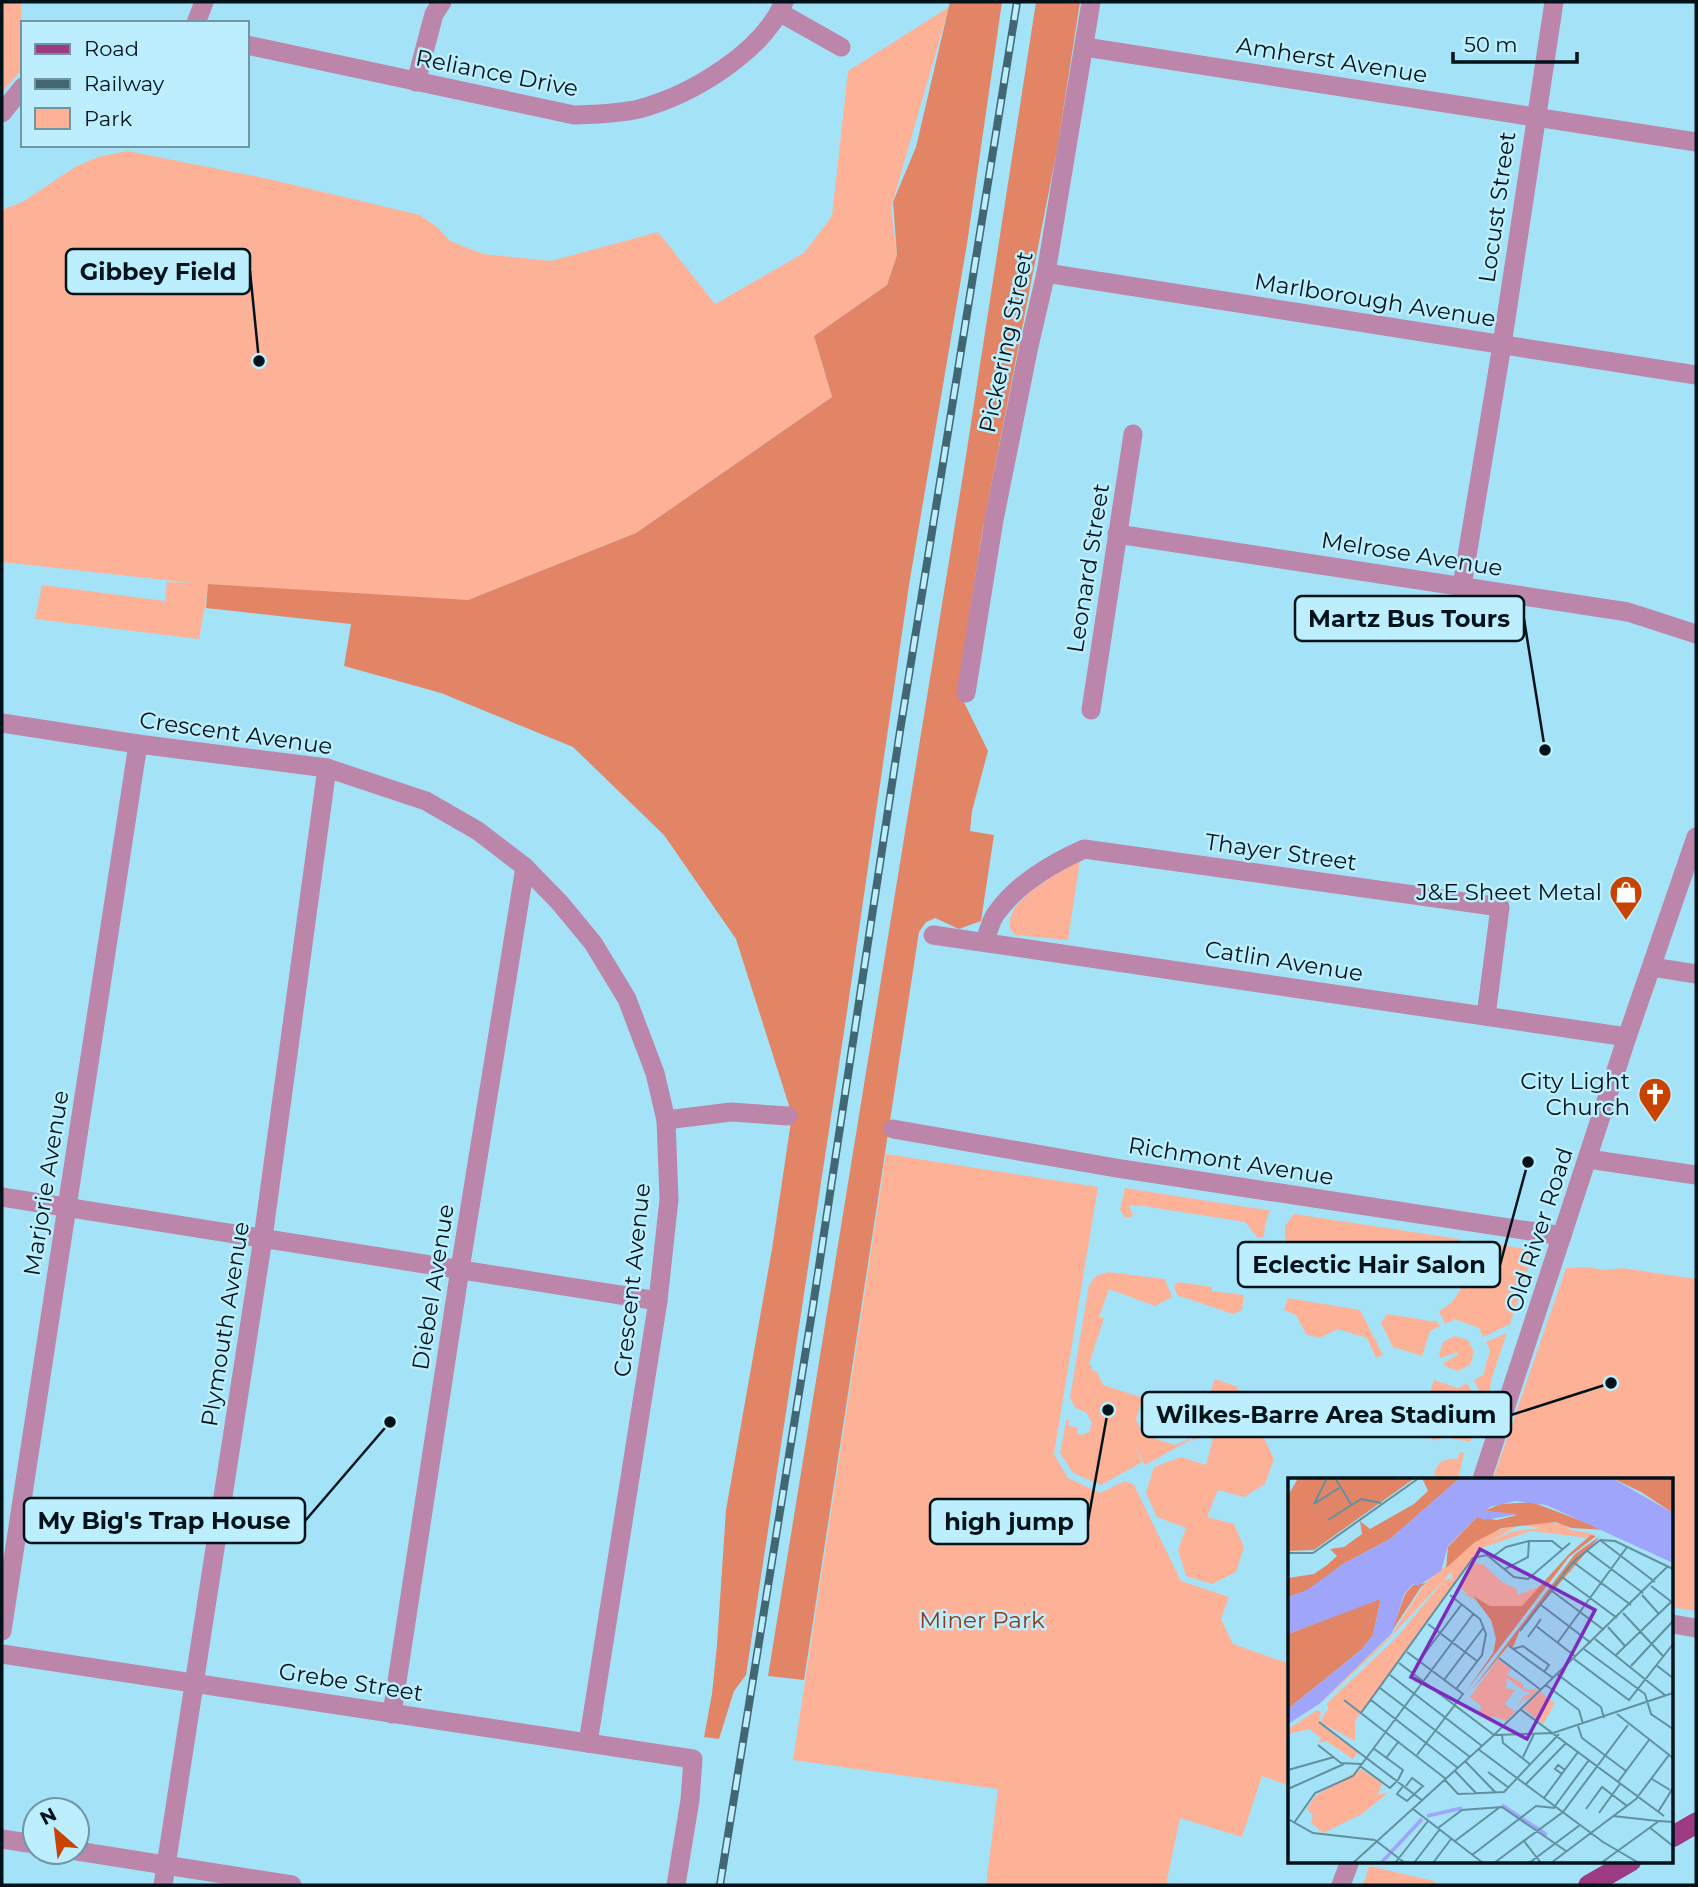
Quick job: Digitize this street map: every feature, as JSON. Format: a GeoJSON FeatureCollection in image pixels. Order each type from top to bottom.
{"type":"FeatureCollection","features":[{"type":"Feature","properties":{"kind":"main road"},"geometry":{"type":"LineString","coordinates":[[1674,1836],[1696,1823]]}},
{"type":"Feature","properties":{"kind":"main road"},"geometry":{"type":"LineString","coordinates":[[1589,1885],[1629,1862]]}},
{"type":"Feature","properties":{"kind":"street"},"geometry":{"type":"LineString","coordinates":[[197,21],[204,2]]}},
{"type":"Feature","properties":{"kind":"street"},"geometry":{"type":"LineString","coordinates":[[416,82],[434,13],[442,2]]}},
{"type":"Feature","properties":{"kind":"street","name":"Pickering Street"},"geometry":{"type":"LineString","coordinates":[[966,693],[994,520],[1046,273],[1091,2]]}},
{"type":"Feature","properties":{"kind":"street","name":"Locust Street"},"geometry":{"type":"LineString","coordinates":[[1462,586],[1554,2]]}},
{"type":"Feature","properties":{"kind":"street"},"geometry":{"type":"LineString","coordinates":[[782,7],[841,47]]}},
{"type":"Feature","properties":{"kind":"street","name":"Reliance Drive"},"geometry":{"type":"LineString","coordinates":[[248,45],[574,115],[636,110],[668,100],[695,86],[736,59],[762,36],[782,7]]}},
{"type":"Feature","properties":{"kind":"street","name":"Amherst Avenue"},"geometry":{"type":"LineString","coordinates":[[1084,47],[1696,142]]}},
{"type":"Feature","properties":{"kind":"street"},"geometry":{"type":"LineString","coordinates":[[2,113],[21,89]]}},
{"type":"Feature","properties":{"kind":"street","name":"Marlborough Avenue"},"geometry":{"type":"LineString","coordinates":[[1046,273],[1696,376]]}},
{"type":"Feature","properties":{"kind":"street","name":"Leonard Street"},"geometry":{"type":"LineString","coordinates":[[1091,710],[1133,434]]}},
{"type":"Feature","properties":{"kind":"street","name":"Melrose Avenue"},"geometry":{"type":"LineString","coordinates":[[1117,534],[1628,612],[1696,634]]}},
{"type":"Feature","properties":{"kind":"street","name":"Crescent Avenue"},"geometry":{"type":"LineString","coordinates":[[2,723],[138,744],[327,768],[426,801],[478,831],[525,867],[593,943],[627,999],[655,1073],[666,1121],[669,1199],[658,1301],[588,1743]]}},
{"type":"Feature","properties":{"kind":"street","name":"Marjorie Avenue"},"geometry":{"type":"LineString","coordinates":[[2,1631],[138,744]]}},
{"type":"Feature","properties":{"kind":"street","name":"Plymouth Avenue"},"geometry":{"type":"LineString","coordinates":[[163,1885],[263,1238],[327,768]]}},
{"type":"Feature","properties":{"kind":"street","name":"Old River Road"},"geometry":{"type":"LineString","coordinates":[[1482,1478],[1627,1037],[1696,837]]}},
{"type":"Feature","properties":{"kind":"street","name":"Thayer Street"},"geometry":{"type":"LineString","coordinates":[[985,941],[994,917],[1017,890],[1044,871],[1084,849],[1500,907],[1486,1016]]}},
{"type":"Feature","properties":{"kind":"street","name":"Diebel Avenue"},"geometry":{"type":"LineString","coordinates":[[392,1714],[525,867]]}},
{"type":"Feature","properties":{"kind":"street","name":"Catlin Avenue"},"geometry":{"type":"LineString","coordinates":[[933,934],[1627,1037]]}},
{"type":"Feature","properties":{"kind":"street"},"geometry":{"type":"LineString","coordinates":[[1652,967],[1696,974]]}},
{"type":"Feature","properties":{"kind":"street"},"geometry":{"type":"LineString","coordinates":[[666,1121],[731,1112],[788,1116]]}},
{"type":"Feature","properties":{"kind":"street","name":"Richmont Avenue"},"geometry":{"type":"LineString","coordinates":[[893,1129],[1130,1170],[1562,1236]]}},
{"type":"Feature","properties":{"kind":"street"},"geometry":{"type":"LineString","coordinates":[[1588,1159],[1696,1175]]}},
{"type":"Feature","properties":{"kind":"street"},"geometry":{"type":"LineString","coordinates":[[2,1197],[658,1301]]}},
{"type":"Feature","properties":{"kind":"street"},"geometry":{"type":"LineString","coordinates":[[1674,1625],[1696,1628]]}},
{"type":"Feature","properties":{"kind":"street","name":"Grebe Street"},"geometry":{"type":"LineString","coordinates":[[2,1654],[693,1759],[690,1800],[676,1885]]}},
{"type":"Feature","properties":{"kind":"street"},"geometry":{"type":"LineString","coordinates":[[2,1839],[21,1842]]}},
{"type":"Feature","properties":{"kind":"street"},"geometry":{"type":"LineString","coordinates":[[91,1853],[292,1885]]}},
{"type":"Feature","properties":{"kind":"street"},"geometry":{"type":"LineString","coordinates":[[1341,1885],[1350,1862]]}},
{"type":"Feature","properties":{"kind":"green space"},"geometry":{"type":"Polygon","coordinates":[[[2,2],[21,2],[21,70],[2,92],[2,2]]]}},
{"type":"Feature","properties":{"kind":"green space"},"geometry":{"type":"Polygon","coordinates":[[[949,7],[891,208],[897,255],[887,285],[814,336],[832,397],[636,533],[468,600],[342,598],[209,584],[199,639],[35,619],[42,585],[165,601],[167,582],[192,583],[2,562],[2,210],[24,201],[75,167],[98,157],[127,151],[264,178],[420,215],[450,241],[483,254],[551,261],[658,232],[715,304],[804,253],[832,216],[848,71],[949,7]]]}},
{"type":"Feature","properties":{"kind":"green space"},"geometry":{"type":"Polygon","coordinates":[[[1080,860],[1068,940],[1016,935],[1011,931],[1010,920],[1022,899],[1080,860]]]}},
{"type":"Feature","properties":{"kind":"green space","name":"Miner Park"},"geometry":{"type":"Polygon","coordinates":[[[886,1154],[1098,1187],[1054,1454],[1068,1478],[1100,1493],[1125,1481],[1134,1485],[1181,1581],[1229,1597],[1221,1619],[1233,1644],[1288,1663],[1288,1785],[1262,1776],[1242,1837],[1180,1818],[1166,1885],[986,1885],[998,1789],[793,1760],[886,1154]]]}},
{"type":"Feature","properties":{"kind":"green space"},"geometry":{"type":"Polygon","coordinates":[[[1125,1188],[1270,1210],[1264,1237],[1258,1238],[1245,1222],[1143,1206],[1128,1205],[1133,1214],[1131,1217],[1125,1217],[1120,1210],[1125,1188]]]}},
{"type":"Feature","properties":{"kind":"green space"},"geometry":{"type":"Polygon","coordinates":[[[1294,1214],[1459,1239],[1461,1244],[1445,1271],[1436,1276],[1428,1269],[1432,1260],[1327,1243],[1309,1254],[1300,1254],[1289,1246],[1285,1237],[1285,1226],[1294,1214]]]}},
{"type":"Feature","properties":{"kind":"green space"},"geometry":{"type":"Polygon","coordinates":[[[1491,1243],[1534,1251],[1510,1324],[1483,1337],[1479,1328],[1455,1319],[1445,1324],[1439,1311],[1457,1296],[1474,1259],[1491,1243]]]}},
{"type":"Feature","properties":{"kind":"green space"},"geometry":{"type":"Polygon","coordinates":[[[1566,1268],[1622,1268],[1696,1279],[1696,1611],[1674,1607],[1674,1478],[1493,1478],[1566,1268]]]}},
{"type":"Feature","properties":{"kind":"green space"},"geometry":{"type":"Polygon","coordinates":[[[1108,1272],[1165,1279],[1172,1297],[1155,1306],[1109,1289],[1099,1317],[1104,1318],[1089,1364],[1092,1366],[1091,1370],[1097,1372],[1103,1385],[1143,1398],[1136,1419],[1143,1435],[1175,1445],[1191,1438],[1145,1465],[1134,1445],[1142,1462],[1101,1485],[1073,1473],[1060,1453],[1066,1421],[1070,1419],[1068,1425],[1077,1428],[1078,1434],[1081,1435],[1089,1432],[1092,1423],[1086,1412],[1075,1408],[1070,1397],[1089,1285],[1096,1276],[1108,1272]]]}},
{"type":"Feature","properties":{"kind":"green space"},"geometry":{"type":"Polygon","coordinates":[[[1178,1282],[1212,1287],[1212,1291],[1244,1295],[1242,1310],[1233,1314],[1177,1295],[1174,1286],[1178,1282]]]}},
{"type":"Feature","properties":{"kind":"green space"},"geometry":{"type":"Polygon","coordinates":[[[1288,1298],[1360,1310],[1383,1355],[1376,1358],[1367,1338],[1338,1329],[1319,1338],[1306,1334],[1296,1315],[1284,1310],[1288,1298]]]}},
{"type":"Feature","properties":{"kind":"green space"},"geometry":{"type":"Polygon","coordinates":[[[1387,1314],[1437,1322],[1440,1326],[1430,1331],[1422,1356],[1394,1349],[1381,1323],[1387,1314]]]}},
{"type":"Feature","properties":{"kind":"green space"},"geometry":{"type":"Polygon","coordinates":[[[1507,1333],[1489,1394],[1481,1396],[1474,1380],[1483,1375],[1490,1350],[1486,1342],[1507,1333]]]}},
{"type":"Feature","properties":{"kind":"green space"},"geometry":{"type":"Polygon","coordinates":[[[1455,1336],[1468,1340],[1474,1352],[1470,1365],[1458,1371],[1443,1363],[1458,1355],[1457,1352],[1441,1358],[1439,1355],[1443,1342],[1455,1336]]]}},
{"type":"Feature","properties":{"kind":"green space"},"geometry":{"type":"Polygon","coordinates":[[[1215,1379],[1267,1400],[1269,1404],[1263,1420],[1253,1424],[1236,1418],[1192,1441],[1215,1379]]]}},
{"type":"Feature","properties":{"kind":"green space"},"geometry":{"type":"Polygon","coordinates":[[[1434,1380],[1458,1388],[1467,1383],[1482,1410],[1470,1442],[1445,1437],[1433,1441],[1417,1408],[1426,1404],[1434,1380]]]}},
{"type":"Feature","properties":{"kind":"green space"},"geometry":{"type":"Polygon","coordinates":[[[1237,1426],[1262,1434],[1274,1459],[1265,1484],[1244,1497],[1218,1490],[1207,1517],[1234,1524],[1244,1547],[1236,1572],[1212,1584],[1186,1576],[1178,1550],[1186,1528],[1157,1517],[1146,1493],[1154,1467],[1181,1457],[1206,1465],[1213,1438],[1237,1426]]]}},
{"type":"Feature","properties":{"kind":"green space"},"geometry":{"type":"Polygon","coordinates":[[[1460,1452],[1464,1453],[1458,1478],[1436,1478],[1434,1473],[1440,1463],[1457,1459],[1460,1452]]]}},
{"type":"Feature","properties":{"kind":"green space"},"geometry":{"type":"Polygon","coordinates":[[[1369,1866],[1434,1881],[1436,1885],[1363,1885],[1369,1866]]]}},
{"type":"Feature","properties":{"kind":"shaded area"},"geometry":{"type":"Polygon","coordinates":[[[950,2],[1002,2],[967,244],[909,585],[746,1675],[734,1691],[719,1739],[704,1737],[717,1645],[726,1510],[772,1249],[792,1115],[736,939],[664,835],[573,747],[441,693],[344,666],[351,624],[206,608],[208,584],[468,600],[636,533],[832,397],[814,336],[887,285],[897,255],[893,202],[916,147],[950,2]]]}},
{"type":"Feature","properties":{"kind":"shaded area"},"geometry":{"type":"Polygon","coordinates":[[[1036,2],[1080,2],[1057,150],[982,533],[958,690],[988,751],[972,811],[970,831],[994,835],[981,921],[959,929],[935,918],[926,922],[919,932],[804,1680],[768,1676],[963,475],[1036,2]]]}},
{"type":"Feature","properties":{"kind":"railway"},"geometry":{"type":"LineString","coordinates":[[720,1885],[1017,2]]}},
{"type":"Feature","properties":{"kind":"place","name":"Gibbey Field"},"geometry":{"type":"Point","coordinates":[259,361]}},
{"type":"Feature","properties":{"kind":"place","name":"Martz Bus Tours"},"geometry":{"type":"Point","coordinates":[1545,750]}},
{"type":"Feature","properties":{"kind":"place","name":"J&E Sheet Metal"},"geometry":{"type":"Point","coordinates":[1626,922]}},
{"type":"Feature","properties":{"kind":"place","name":"City Light Church"},"geometry":{"type":"Point","coordinates":[1655,1124]}},
{"type":"Feature","properties":{"kind":"place","name":"Eclectic Hair Salon"},"geometry":{"type":"Point","coordinates":[1528,1162]}},
{"type":"Feature","properties":{"kind":"place","name":"Wilkes-Barre Area Stadium"},"geometry":{"type":"Point","coordinates":[1611,1383]}},
{"type":"Feature","properties":{"kind":"place","name":"high jump"},"geometry":{"type":"Point","coordinates":[1108,1410]}},
{"type":"Feature","properties":{"kind":"place","name":"My Big's Trap House"},"geometry":{"type":"Point","coordinates":[390,1422]}}]}
